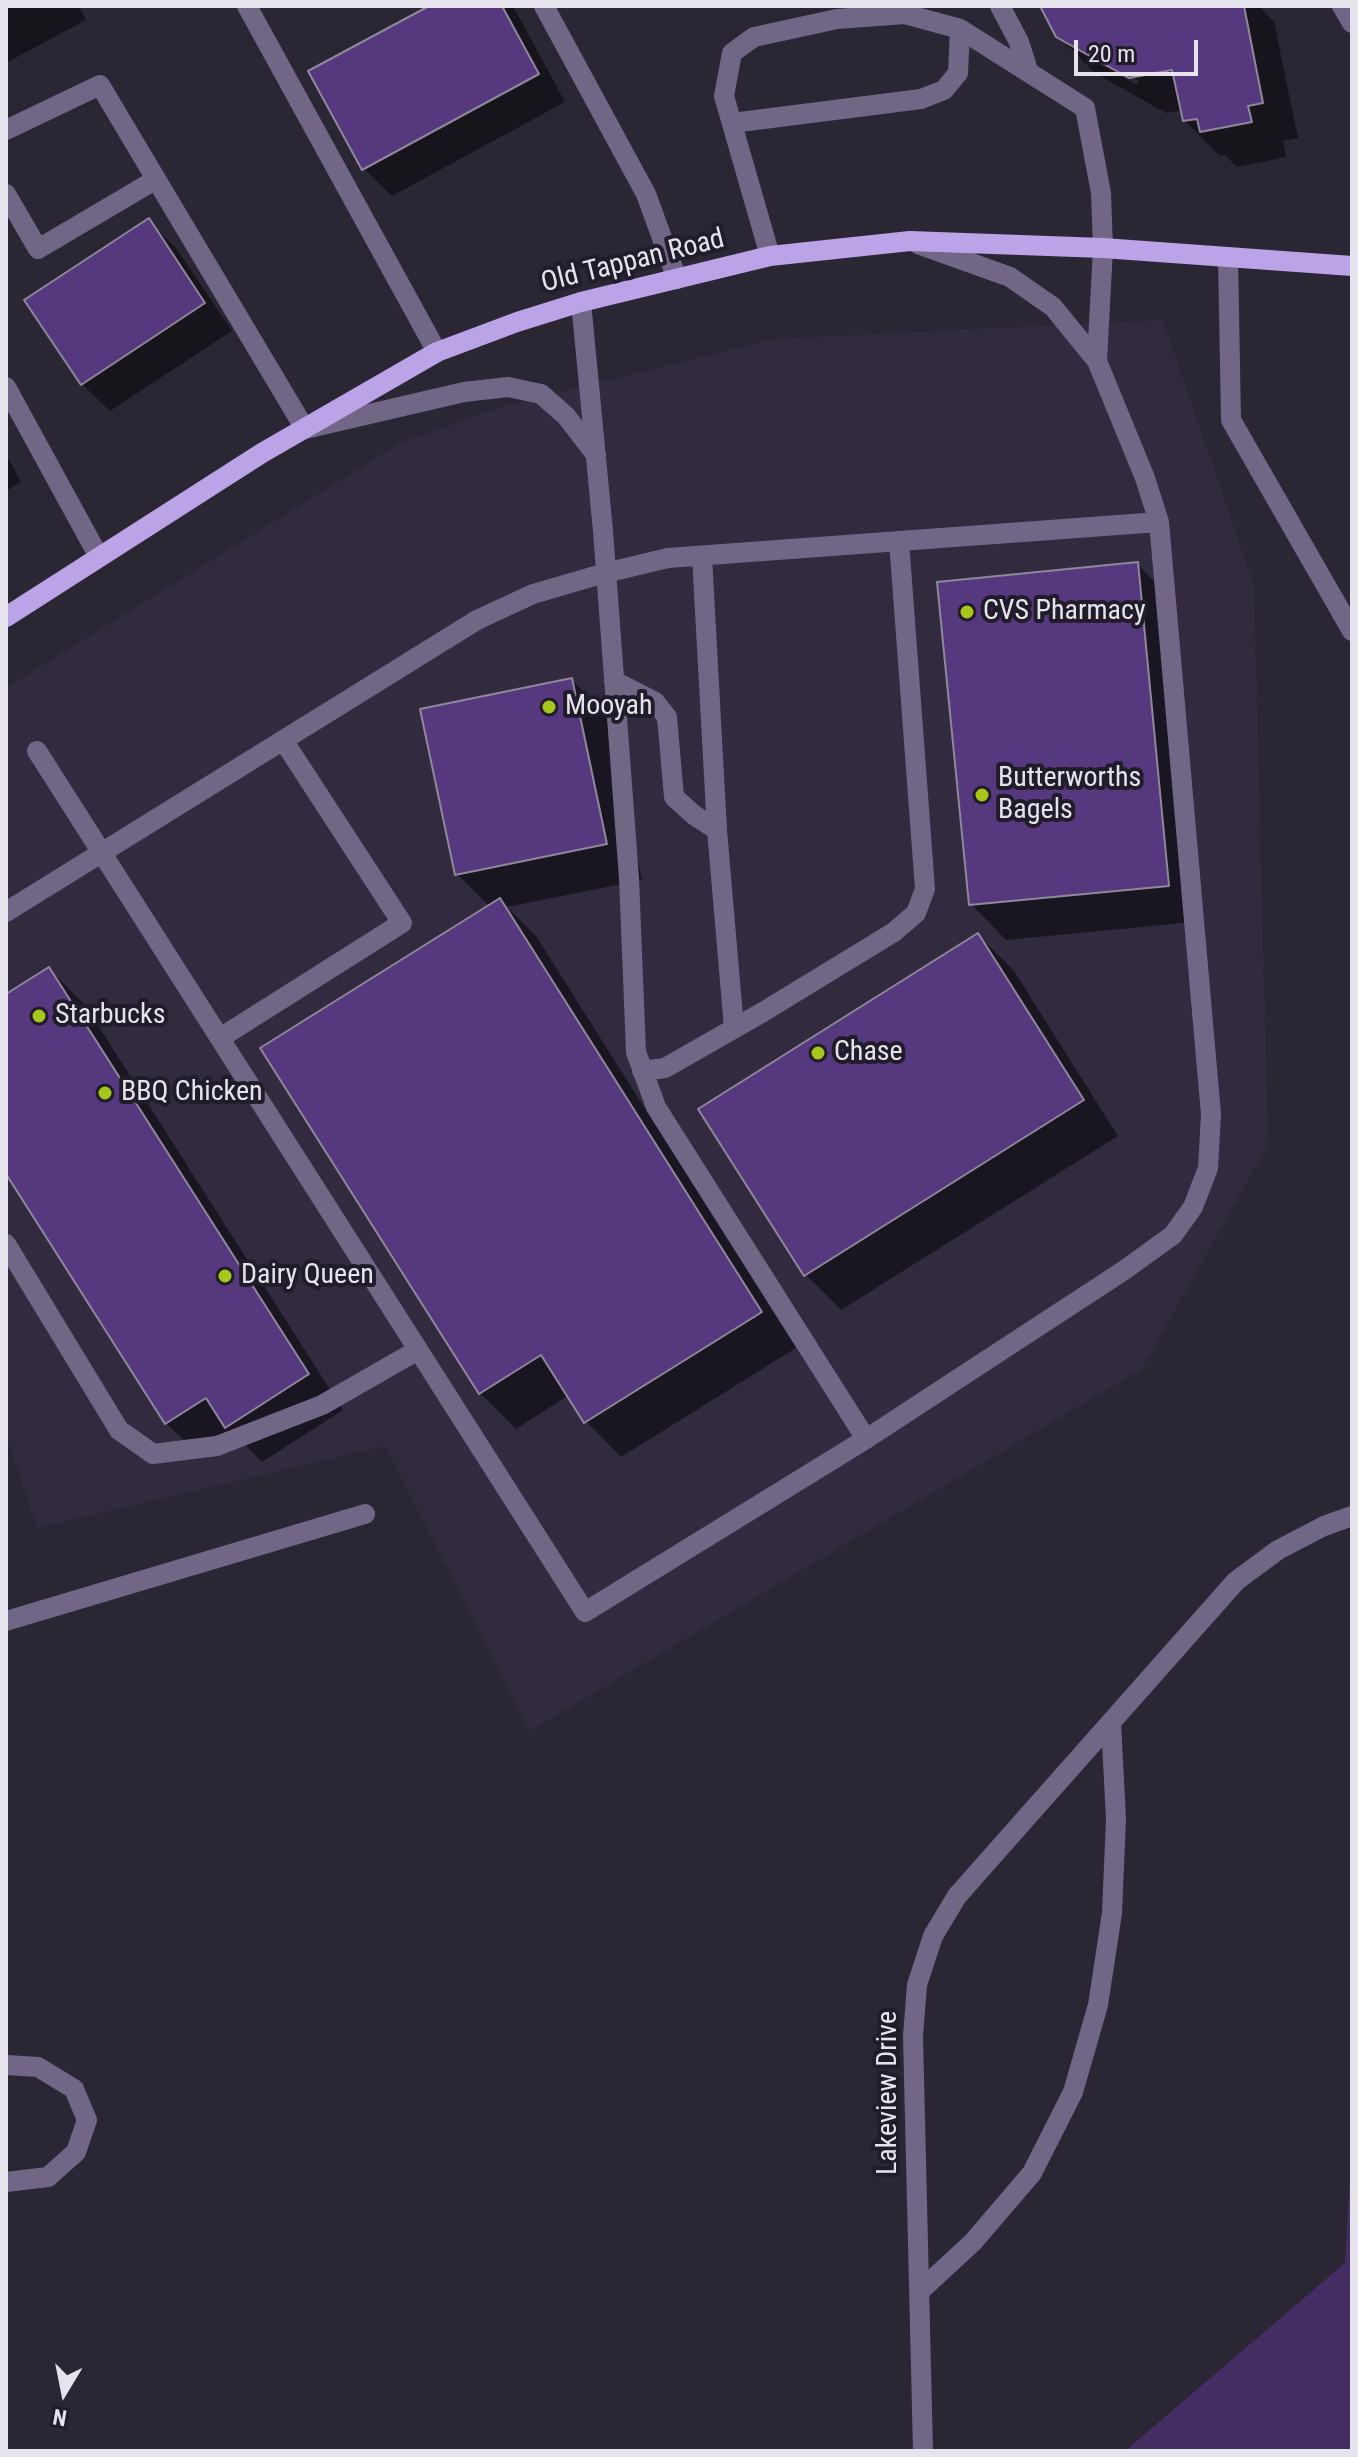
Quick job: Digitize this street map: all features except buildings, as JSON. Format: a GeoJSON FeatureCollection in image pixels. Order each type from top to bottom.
{"type":"FeatureCollection","features":[{"type":"Feature","properties":{"kind":"main road","name":"Old Tappan Road"},"geometry":{"type":"LineString","coordinates":[[6,617],[305,429],[437,352],[581,302],[770,256],[910,241],[1103,248],[1352,266]]}},
{"type":"Feature","properties":{"kind":"street"},"geometry":{"type":"LineString","coordinates":[[247,6],[437,352]]}},
{"type":"Feature","properties":{"kind":"street"},"geometry":{"type":"LineString","coordinates":[[544,6],[646,194],[677,279]]}},
{"type":"Feature","properties":{"kind":"street"},"geometry":{"type":"LineString","coordinates":[[1000,6],[1019,42],[1028,70]]}},
{"type":"Feature","properties":{"kind":"street"},"geometry":{"type":"LineString","coordinates":[[1342,6],[1352,23]]}},
{"type":"Feature","properties":{"kind":"street"},"geometry":{"type":"LineString","coordinates":[[770,256],[724,96],[732,53],[754,37],[837,19],[905,14],[960,29],[1085,108],[1101,193],[1103,248],[1097,361]]}},
{"type":"Feature","properties":{"kind":"street"},"geometry":{"type":"LineString","coordinates":[[732,123],[921,99],[932,95],[944,90],[958,73],[960,29]]}},
{"type":"Feature","properties":{"kind":"street"},"geometry":{"type":"LineString","coordinates":[[6,130],[100,85],[305,429],[464,392],[508,387],[541,394],[566,416],[596,455]]}},
{"type":"Feature","properties":{"kind":"street"},"geometry":{"type":"LineString","coordinates":[[6,194],[38,249],[155,180]]}},
{"type":"Feature","properties":{"kind":"street"},"geometry":{"type":"LineString","coordinates":[[37,751],[585,1612],[866,1439],[1123,1271],[1173,1235],[1193,1207],[1208,1168],[1211,1114],[1159,522],[1145,478],[1097,361],[1053,307],[1010,277],[910,241]]}},
{"type":"Feature","properties":{"kind":"street"},"geometry":{"type":"LineString","coordinates":[[1228,257],[1231,420],[1352,631]]}},
{"type":"Feature","properties":{"kind":"street"},"geometry":{"type":"LineString","coordinates":[[581,302],[629,878],[636,1052],[656,1107],[866,1439]]}},
{"type":"Feature","properties":{"kind":"street"},"geometry":{"type":"LineString","coordinates":[[6,387],[99,557]]}},
{"type":"Feature","properties":{"kind":"street"},"geometry":{"type":"LineString","coordinates":[[6,912],[477,620],[533,594],[668,558],[1159,522]]}},
{"type":"Feature","properties":{"kind":"street"},"geometry":{"type":"LineString","coordinates":[[642,1071],[665,1068],[894,932],[916,913],[925,889],[899,541]]}},
{"type":"Feature","properties":{"kind":"street"},"geometry":{"type":"LineString","coordinates":[[702,556],[717,830],[734,1028]]}},
{"type":"Feature","properties":{"kind":"street"},"geometry":{"type":"LineString","coordinates":[[614,681],[655,702],[667,717],[674,797],[717,830]]}},
{"type":"Feature","properties":{"kind":"street"},"geometry":{"type":"LineString","coordinates":[[220,1038],[402,923],[283,740]]}},
{"type":"Feature","properties":{"kind":"street"},"geometry":{"type":"LineString","coordinates":[[6,1244],[119,1430],[153,1454],[217,1446],[309,1410],[418,1350]]}},
{"type":"Feature","properties":{"kind":"street"},"geometry":{"type":"LineString","coordinates":[[6,1621],[365,1514]]}},
{"type":"Feature","properties":{"kind":"street","name":"Lakeview Drive"},"geometry":{"type":"LineString","coordinates":[[921,2449],[913,2036],[917,1985],[933,1936],[957,1896],[1236,1581],[1278,1550],[1324,1526],[1352,1516]]}},
{"type":"Feature","properties":{"kind":"street"},"geometry":{"type":"LineString","coordinates":[[920,2291],[973,2242],[1032,2173],[1073,2092],[1098,2005],[1112,1913],[1116,1819],[1111,1722]]}},
{"type":"Feature","properties":{"kind":"street"},"geometry":{"type":"LineString","coordinates":[[6,2065],[38,2067],[74,2089],[87,2120],[76,2152],[48,2177],[6,2182]]}},
{"type":"Feature","properties":{"kind":"shaded area"},"geometry":{"type":"Polygon","coordinates":[[[1163,320],[1254,586],[1268,1145],[1142,1369],[530,1731],[385,1446],[37,1528],[6,1436],[6,688],[402,442],[505,406],[774,339],[1163,320]]]}},
{"type":"Feature","properties":{"kind":"shaded area"},"geometry":{"type":"Polygon","coordinates":[[[1352,2141],[1352,2451],[1125,2451],[1345,2263],[1352,2141]]]}},
{"type":"Feature","properties":{"kind":"place","name":"CVS Pharmacy"},"geometry":{"type":"Point","coordinates":[967,612]}},
{"type":"Feature","properties":{"kind":"place","name":"Mooyah"},"geometry":{"type":"Point","coordinates":[549,707]}},
{"type":"Feature","properties":{"kind":"place","name":"Butterworths Bagels"},"geometry":{"type":"Point","coordinates":[982,795]}},
{"type":"Feature","properties":{"kind":"place","name":"Starbucks"},"geometry":{"type":"Point","coordinates":[39,1016]}},
{"type":"Feature","properties":{"kind":"place","name":"Chase"},"geometry":{"type":"Point","coordinates":[818,1053]}},
{"type":"Feature","properties":{"kind":"place","name":"BBQ Chicken"},"geometry":{"type":"Point","coordinates":[105,1093]}},
{"type":"Feature","properties":{"kind":"place","name":"Dairy Queen"},"geometry":{"type":"Point","coordinates":[225,1276]}}]}
